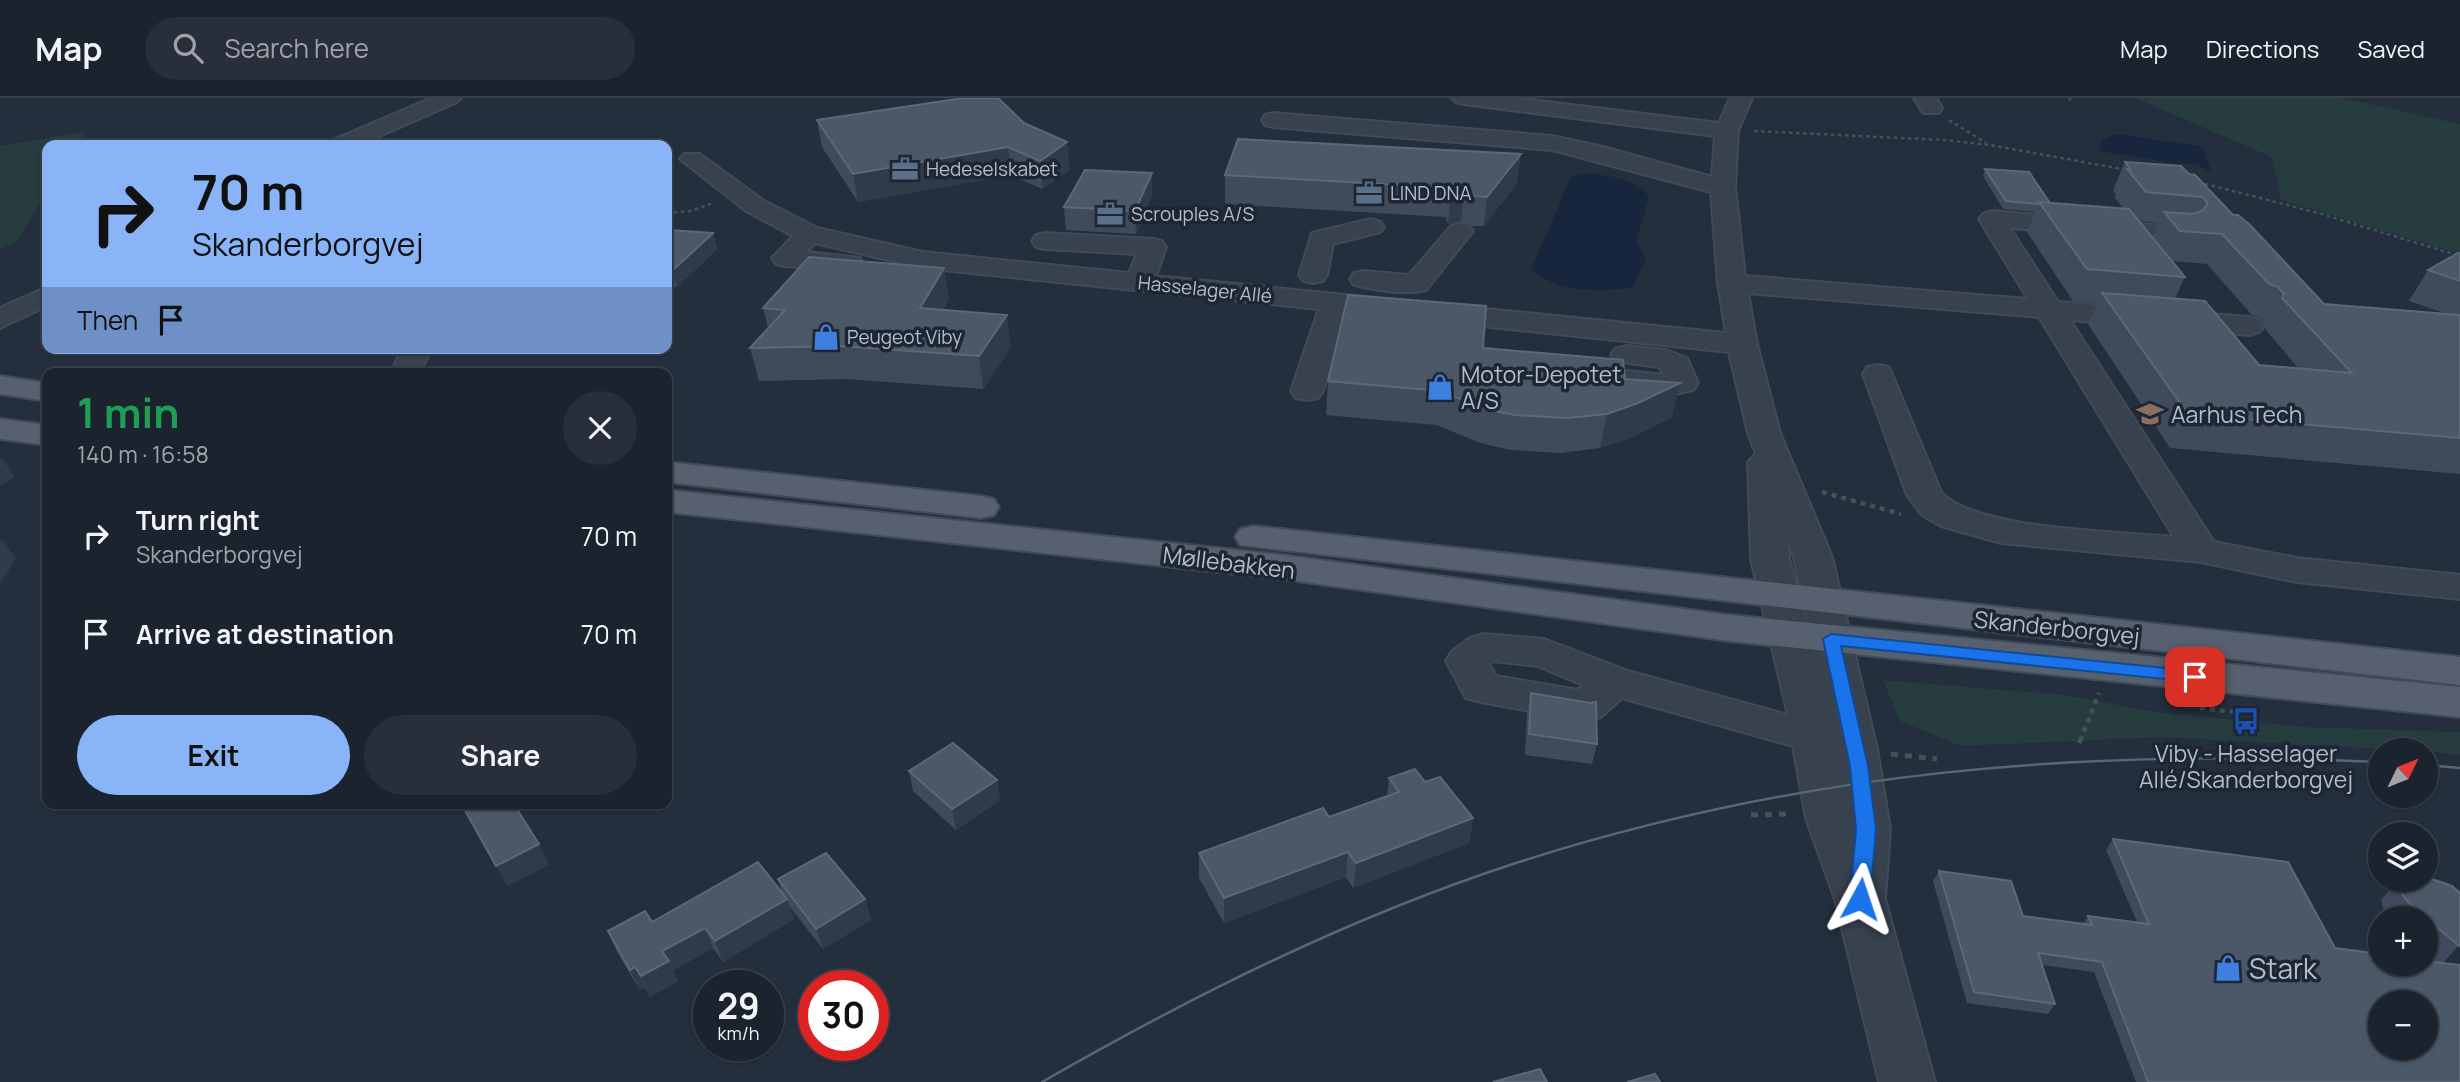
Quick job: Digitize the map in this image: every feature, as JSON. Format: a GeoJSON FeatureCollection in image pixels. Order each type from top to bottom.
{"type":"FeatureCollection","features":[{"type":"Feature","properties":{"kind":"main road"},"geometry":{"type":"LineString","coordinates":[[0,385],[42,391]]}},
{"type":"Feature","properties":{"kind":"main road"},"geometry":{"type":"LineString","coordinates":[[0,404],[42,408]]}},
{"type":"Feature","properties":{"kind":"main road"},"geometry":{"type":"LineString","coordinates":[[0,429],[42,434]]}},
{"type":"Feature","properties":{"kind":"main road","name":"Møllebakken"},"geometry":{"type":"LineString","coordinates":[[672,473],[1806,618]]}},
{"type":"Feature","properties":{"kind":"main road","name":"Møllebakken"},"geometry":{"type":"LineString","coordinates":[[672,502],[1283,567],[1449,592],[1806,618]]}},
{"type":"Feature","properties":{"kind":"main road","name":"Skanderborgvej"},"geometry":{"type":"LineString","coordinates":[[1806,618],[2460,671]]}},
{"type":"Feature","properties":{"kind":"main road","name":"Skanderborgvej"},"geometry":{"type":"LineString","coordinates":[[1806,618],[2460,702]]}},
{"type":"Feature","properties":{"kind":"street"},"geometry":{"type":"LineString","coordinates":[[360,140],[450,98]]}},
{"type":"Feature","properties":{"kind":"street"},"geometry":{"type":"LineString","coordinates":[[386,140],[459,98]]}},
{"type":"Feature","properties":{"kind":"street"},"geometry":{"type":"LineString","coordinates":[[1463,98],[1728,130]]}},
{"type":"Feature","properties":{"kind":"street"},"geometry":{"type":"LineString","coordinates":[[1741,98],[1728,130],[1723,187],[1731,284],[1742,344],[1764,433],[1813,557],[1806,618]]}},
{"type":"Feature","properties":{"kind":"street"},"geometry":{"type":"LineString","coordinates":[[1273,120],[1552,143],[1590,149],[1681,178],[1723,187]]}},
{"type":"Feature","properties":{"kind":"street"},"geometry":{"type":"LineString","coordinates":[[353,140],[398,122]]}},
{"type":"Feature","properties":{"kind":"street","name":"Hasselager Allé"},"geometry":{"type":"LineString","coordinates":[[690,165],[755,206],[809,234],[892,254],[985,267],[1322,299],[1587,352],[1742,344]]}},
{"type":"Feature","properties":{"kind":"street"},"geometry":{"type":"LineString","coordinates":[[2178,233],[1992,219],[2201,551]]}},
{"type":"Feature","properties":{"kind":"street"},"geometry":{"type":"LineString","coordinates":[[1307,391],[1322,299],[1321,239],[1371,227]]}},
{"type":"Feature","properties":{"kind":"street"},"geometry":{"type":"LineString","coordinates":[[1322,299],[1416,284],[1460,231]]}},
{"type":"Feature","properties":{"kind":"street"},"geometry":{"type":"LineString","coordinates":[[892,254],[921,237]]}},
{"type":"Feature","properties":{"kind":"street"},"geometry":{"type":"LineString","coordinates":[[1045,242],[1153,247],[1139,283]]}},
{"type":"Feature","properties":{"kind":"street"},"geometry":{"type":"LineString","coordinates":[[963,295],[985,267]]}},
{"type":"Feature","properties":{"kind":"street"},"geometry":{"type":"LineString","coordinates":[[0,292],[42,272]]}},
{"type":"Feature","properties":{"kind":"street"},"geometry":{"type":"LineString","coordinates":[[0,303],[42,282]]}},
{"type":"Feature","properties":{"kind":"street"},"geometry":{"type":"LineString","coordinates":[[1731,284],[2249,326]]}},
{"type":"Feature","properties":{"kind":"street"},"geometry":{"type":"LineString","coordinates":[[0,319],[42,298]]}},
{"type":"Feature","properties":{"kind":"street"},"geometry":{"type":"LineString","coordinates":[[1322,299],[1491,335],[1505,345],[1587,352]]}},
{"type":"Feature","properties":{"kind":"street"},"geometry":{"type":"LineString","coordinates":[[1878,374],[1924,495],[1935,507],[1954,518],[2001,532],[2201,551],[2297,570],[2460,587]]}},
{"type":"Feature","properties":{"kind":"street"},"geometry":{"type":"LineString","coordinates":[[1764,433],[1770,559],[1806,618],[1833,737],[1859,766],[1866,829],[1860,899],[1907,1082]]}},
{"type":"Feature","properties":{"kind":"street"},"geometry":{"type":"LineString","coordinates":[[1614,681],[1788,730],[1833,737]]}},
{"type":"Feature","properties":{"kind":"path"},"geometry":{"type":"LineString","coordinates":[[1928,103],[1941,108],[1947,118],[1990,145]]}},
{"type":"Feature","properties":{"kind":"path"},"geometry":{"type":"LineString","coordinates":[[1728,130],[1916,137],[1990,145],[2135,171]]}},
{"type":"Feature","properties":{"kind":"path"},"geometry":{"type":"LineString","coordinates":[[2187,180],[2318,213],[2460,256]]}},
{"type":"Feature","properties":{"kind":"path"},"geometry":{"type":"LineString","coordinates":[[672,212],[702,208],[735,192]]}},
{"type":"Feature","properties":{"kind":"path"},"geometry":{"type":"LineString","coordinates":[[1786,489],[1817,491],[1906,515]]}},
{"type":"Feature","properties":{"kind":"path"},"geometry":{"type":"LineString","coordinates":[[2079,743],[2099,693]]}},
{"type":"Feature","properties":{"kind":"green space"},"geometry":{"type":"Polygon","coordinates":[[[2135,98],[2342,98],[2460,124],[2460,254],[2281,200],[2272,157],[2135,98]]]}},
{"type":"Feature","properties":{"kind":"green space"},"geometry":{"type":"Polygon","coordinates":[[[86,131],[80,140],[42,140],[42,200],[15,243],[0,249],[0,146],[86,131]]]}},
{"type":"Feature","properties":{"kind":"green space"},"geometry":{"type":"Polygon","coordinates":[[[1883,680],[2065,695],[2155,712],[2303,727],[2460,732],[2460,755],[2438,752],[2438,738],[2368,738],[2368,748],[2160,737],[1961,746],[1900,721],[1883,680]]]}},
{"type":"Feature","properties":{"kind":"water"},"geometry":{"type":"Polygon","coordinates":[[[2117,134],[2199,146],[2204,149],[2211,172],[2196,164],[2178,164],[2099,151],[2102,139],[2117,134]]]}},
{"type":"Feature","properties":{"kind":"water"},"geometry":{"type":"Polygon","coordinates":[[[1586,173],[1628,182],[1649,196],[1636,242],[1646,258],[1633,287],[1594,290],[1566,287],[1531,270],[1571,177],[1586,173]]]}},
{"type":"Feature","properties":{"kind":"building"},"geometry":{"type":"Polygon","coordinates":[[[963,98],[998,98],[1024,123],[1067,142],[1040,161],[1008,147],[853,174],[817,120],[963,98]]]}},
{"type":"Feature","properties":{"kind":"building"},"geometry":{"type":"Polygon","coordinates":[[[1238,139],[1521,154],[1487,197],[1464,191],[1451,195],[1449,188],[1225,175],[1238,139]]]}},
{"type":"Feature","properties":{"kind":"building"},"geometry":{"type":"Polygon","coordinates":[[[2125,162],[2181,166],[2189,174],[2195,175],[2233,215],[2238,215],[2250,225],[2324,304],[2460,315],[2460,438],[2188,414],[2102,293],[2205,301],[2259,365],[2352,373],[2282,298],[2284,294],[2278,287],[2269,284],[2222,234],[2180,231],[2164,212],[2192,214],[2202,211],[2208,204],[2203,197],[2146,192],[2127,169],[2131,170],[2125,162]]]}},
{"type":"Feature","properties":{"kind":"building"},"geometry":{"type":"Polygon","coordinates":[[[1985,169],[2029,172],[2050,203],[2006,201],[1985,169]]]}},
{"type":"Feature","properties":{"kind":"building"},"geometry":{"type":"Polygon","coordinates":[[[1085,170],[1152,173],[1135,211],[1064,207],[1085,170]]]}},
{"type":"Feature","properties":{"kind":"building"},"geometry":{"type":"Polygon","coordinates":[[[2039,202],[2129,209],[2185,277],[2087,269],[2039,202]]]}},
{"type":"Feature","properties":{"kind":"building"},"geometry":{"type":"Polygon","coordinates":[[[672,230],[713,233],[672,271],[672,230]]]}},
{"type":"Feature","properties":{"kind":"building"},"geometry":{"type":"Polygon","coordinates":[[[2458,253],[2460,281],[2428,270],[2458,253]]]}},
{"type":"Feature","properties":{"kind":"building"},"geometry":{"type":"Polygon","coordinates":[[[809,257],[944,268],[920,308],[1007,315],[979,356],[840,346],[750,348],[785,310],[763,308],[809,257]]]}},
{"type":"Feature","properties":{"kind":"building"},"geometry":{"type":"Polygon","coordinates":[[[1348,295],[1486,306],[1483,348],[1623,360],[1625,379],[1680,383],[1607,414],[1567,418],[1515,415],[1485,409],[1440,391],[1328,381],[1348,295]]]}},
{"type":"Feature","properties":{"kind":"building"},"geometry":{"type":"Polygon","coordinates":[[[1531,693],[1596,702],[1597,744],[1529,734],[1531,693]]]}},
{"type":"Feature","properties":{"kind":"building"},"geometry":{"type":"Polygon","coordinates":[[[953,743],[997,780],[952,809],[909,771],[953,743]]]}},
{"type":"Feature","properties":{"kind":"building"},"geometry":{"type":"Polygon","coordinates":[[[1415,769],[1425,782],[1440,777],[1473,818],[1356,863],[1348,852],[1224,898],[1199,853],[1323,808],[1329,817],[1399,792],[1389,778],[1415,769]]]}},
{"type":"Feature","properties":{"kind":"building"},"geometry":{"type":"Polygon","coordinates":[[[464,809],[517,809],[539,844],[496,866],[464,809]]]}},
{"type":"Feature","properties":{"kind":"building","name":"Stark"},"geometry":{"type":"Polygon","coordinates":[[[2113,839],[2288,862],[2335,948],[2368,952],[2368,976],[2438,976],[2438,962],[2460,965],[2460,1082],[2148,1082],[2102,962],[2038,953],[2055,1004],[1974,992],[1939,871],[2011,881],[2023,916],[2092,925],[2088,916],[2149,924],[2113,839]]]}},
{"type":"Feature","properties":{"kind":"building"},"geometry":{"type":"Polygon","coordinates":[[[826,853],[865,899],[816,929],[778,879],[826,853]]]}},
{"type":"Feature","properties":{"kind":"building"},"geometry":{"type":"Polygon","coordinates":[[[758,862],[787,899],[715,941],[705,928],[662,951],[669,961],[641,976],[635,967],[630,970],[608,931],[645,911],[652,922],[758,862]]]}},
{"type":"Feature","properties":{"kind":"building"},"geometry":{"type":"Polygon","coordinates":[[[2438,881],[2452,886],[2460,893],[2459,946],[2438,928],[2438,906],[2412,906],[2402,894],[2438,892],[2438,881]]]}},
{"type":"Feature","properties":{"kind":"building"},"geometry":{"type":"Polygon","coordinates":[[[1540,1069],[1547,1082],[1493,1082],[1540,1069]]]}},
{"type":"Feature","properties":{"kind":"building"},"geometry":{"type":"Polygon","coordinates":[[[1655,1074],[1660,1082],[1627,1082],[1655,1074]]]}},
{"type":"Feature","properties":{"kind":"tram line"},"geometry":{"type":"LineString","coordinates":[[1042,1082],[1213,989],[1331,934],[1452,885],[1620,832],[1728,807],[1835,787],[1942,773],[2159,759],[2368,762]]}},
{"type":"Feature","properties":{"kind":"tram line"},"geometry":{"type":"LineString","coordinates":[[2438,766],[2460,768]]}},
{"type":"Feature","properties":{"kind":"place","name":"Hedeselskabet"},"geometry":{"type":"Point","coordinates":[905,169]}},
{"type":"Feature","properties":{"kind":"place","name":"LIND DNA"},"geometry":{"type":"Point","coordinates":[1369,193]}},
{"type":"Feature","properties":{"kind":"place","name":"Scrouples A/S"},"geometry":{"type":"Point","coordinates":[1110,214]}},
{"type":"Feature","properties":{"kind":"place","name":"Peugeot Viby"},"geometry":{"type":"Point","coordinates":[826,337]}},
{"type":"Feature","properties":{"kind":"place","name":"Motor-Depotet A/S"},"geometry":{"type":"Point","coordinates":[1440,387]}},
{"type":"Feature","properties":{"kind":"place","name":"Aarhus Tech"},"geometry":{"type":"Point","coordinates":[2150,414]}},
{"type":"Feature","properties":{"kind":"place","name":"Viby - Hasselager Allé/Skanderborgvej"},"geometry":{"type":"Point","coordinates":[2246,721]}},
{"type":"Feature","properties":{"kind":"place","name":"Stark"},"geometry":{"type":"Point","coordinates":[2228,968]}},
{"type":"Feature","properties":{"kind":"route"},"geometry":{"type":"LineString","coordinates":[[1860,899],[1866,829],[1859,766],[1831,639],[2195,677]]}}]}
